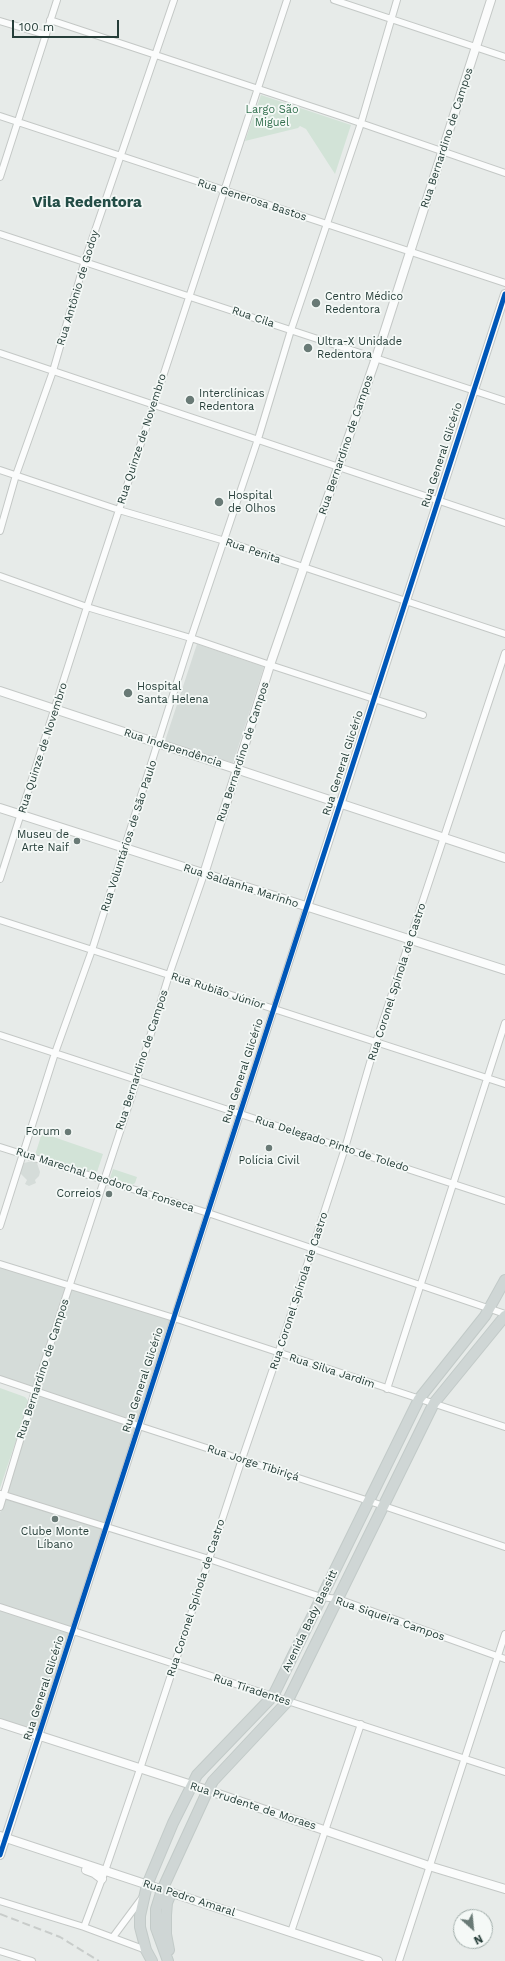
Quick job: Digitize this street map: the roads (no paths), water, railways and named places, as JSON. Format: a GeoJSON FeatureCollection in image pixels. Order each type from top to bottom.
{"type":"FeatureCollection","features":[{"type":"Feature","properties":{"kind":"main road","name":"Avenida Bady Bassitt"},"geometry":{"type":"LineString","coordinates":[[152,1961],[146,1950],[140,1927],[140,1916],[144,1895],[147,1884],[196,1775],[273,1696],[419,1399],[490,1309],[505,1280]]}},
{"type":"Feature","properties":{"kind":"main road","name":"Avenida Bady Bassitt"},"geometry":{"type":"LineString","coordinates":[[168,1961],[162,1947],[155,1919],[156,1909],[167,1891],[208,1790],[213,1781],[287,1702],[434,1403],[505,1315]]}},
{"type":"Feature","properties":{"kind":"main road"},"geometry":{"type":"LineString","coordinates":[[167,1891],[167,1944],[172,1961]]}},
{"type":"Feature","properties":{"kind":"street"},"geometry":{"type":"LineString","coordinates":[[0,177],[57,0]]}},
{"type":"Feature","properties":{"kind":"street","name":"Rua Antônio de Godoy"},"geometry":{"type":"LineString","coordinates":[[0,531],[16,475],[53,371],[85,260],[174,0]]}},
{"type":"Feature","properties":{"kind":"street","name":"Rua Quinze de Novembro"},"geometry":{"type":"LineString","coordinates":[[0,879],[22,815],[87,606],[190,295],[223,190],[287,0]]}},
{"type":"Feature","properties":{"kind":"street"},"geometry":{"type":"LineString","coordinates":[[334,0],[505,57]]}},
{"type":"Feature","properties":{"kind":"street","name":"Rua Voluntários de São Paulo"},"geometry":{"type":"LineString","coordinates":[[0,1226],[55,1053],[92,950],[191,638],[225,541],[291,330],[361,123],[397,0]]}},
{"type":"Feature","properties":{"kind":"street","name":"Rua Bernardino de Campos"},"geometry":{"type":"LineString","coordinates":[[0,1507],[2,1495],[35,1391],[204,874],[270,666],[376,358],[491,0]]}},
{"type":"Feature","properties":{"kind":"street"},"geometry":{"type":"LineString","coordinates":[[50,20],[361,123],[505,173]]}},
{"type":"Feature","properties":{"kind":"street"},"geometry":{"type":"LineString","coordinates":[[0,21],[46,35]]}},
{"type":"Feature","properties":{"kind":"street","name":"Rua Generosa Bastos"},"geometry":{"type":"LineString","coordinates":[[0,116],[505,282]]}},
{"type":"Feature","properties":{"kind":"street","name":"Rua Cila"},"geometry":{"type":"LineString","coordinates":[[0,234],[85,260],[505,401]]}},
{"type":"Feature","properties":{"kind":"street","name":"Rua General Glicério"},"geometry":{"type":"LineString","coordinates":[[0,1855],[3,1837],[39,1736],[505,294]]}},
{"type":"Feature","properties":{"kind":"street"},"geometry":{"type":"LineString","coordinates":[[0,353],[505,523]]}},
{"type":"Feature","properties":{"kind":"street","name":"Rua Penita"},"geometry":{"type":"LineString","coordinates":[[0,470],[119,510],[225,541],[505,634]]}},
{"type":"Feature","properties":{"kind":"street"},"geometry":{"type":"LineString","coordinates":[[0,576],[87,606],[191,638],[270,666],[423,715]]}},
{"type":"Feature","properties":{"kind":"street","name":"Rua Coronel Spínola de Castro"},"geometry":{"type":"LineString","coordinates":[[84,1927],[105,1871],[175,1666],[345,1148],[376,1042],[445,838],[505,653]]}},
{"type":"Feature","properties":{"kind":"street","name":"Rua Independência"},"geometry":{"type":"LineString","coordinates":[[0,691],[505,858]]}},
{"type":"Feature","properties":{"kind":"street","name":"Rua Saldanha Marinho"},"geometry":{"type":"LineString","coordinates":[[0,808],[505,970]]}},
{"type":"Feature","properties":{"kind":"street","name":"Rua Rubião Júnior"},"geometry":{"type":"LineString","coordinates":[[0,920],[505,1084]]}},
{"type":"Feature","properties":{"kind":"street"},"geometry":{"type":"LineString","coordinates":[[388,1389],[505,1023]]}},
{"type":"Feature","properties":{"kind":"street","name":"Rua Delegado Pinto de Toledo"},"geometry":{"type":"LineString","coordinates":[[0,1035],[505,1200]]}},
{"type":"Feature","properties":{"kind":"street","name":"Rua Marechal Deodoro da Fonseca"},"geometry":{"type":"LineString","coordinates":[[0,1147],[208,1213],[505,1315]]}},
{"type":"Feature","properties":{"kind":"street","name":"Rua Silva Jardim"},"geometry":{"type":"LineString","coordinates":[[0,1264],[174,1318],[278,1354],[505,1427]]}},
{"type":"Feature","properties":{"kind":"street","name":"Rua Jorge Tibiriçá"},"geometry":{"type":"LineString","coordinates":[[0,1379],[139,1426],[369,1500],[505,1547]]}},
{"type":"Feature","properties":{"kind":"street","name":"Rua Siqueira Campos"},"geometry":{"type":"LineString","coordinates":[[2,1495],[209,1559],[321,1597],[338,1599],[505,1659]]}},
{"type":"Feature","properties":{"kind":"street","name":"Rua Tiradentes"},"geometry":{"type":"LineString","coordinates":[[0,1607],[175,1666],[361,1724],[465,1760],[505,1772]]}},
{"type":"Feature","properties":{"kind":"street"},"geometry":{"type":"LineString","coordinates":[[399,1961],[505,1634]]}},
{"type":"Feature","properties":{"kind":"street","name":"Rua Prudente de Moraes"},"geometry":{"type":"LineString","coordinates":[[0,1723],[208,1790],[429,1866],[505,1889]]}},
{"type":"Feature","properties":{"kind":"street"},"geometry":{"type":"LineString","coordinates":[[291,1932],[324,1830],[361,1724]]}},
{"type":"Feature","properties":{"kind":"street","name":"Rua Pedro Amaral"},"geometry":{"type":"LineString","coordinates":[[3,1837],[378,1961]]}},
{"type":"Feature","properties":{"kind":"street"},"geometry":{"type":"LineString","coordinates":[[55,1854],[70,1865],[94,1873],[102,1879]]}},
{"type":"Feature","properties":{"kind":"street"},"geometry":{"type":"LineString","coordinates":[[113,1936],[144,1895]]}},
{"type":"Feature","properties":{"kind":"street"},"geometry":{"type":"LineString","coordinates":[[0,1901],[113,1936],[146,1950]]}},
{"type":"Feature","properties":{"kind":"street"},"geometry":{"type":"LineString","coordinates":[[0,1951],[32,1961]]}},
{"type":"Feature","properties":{"kind":"railway"},"geometry":{"type":"LineString","coordinates":[[0,1914],[60,1937],[99,1961]]}},
{"type":"Feature","properties":{"kind":"place","name":"Centro Médico Redentora"},"geometry":{"type":"Point","coordinates":[316,303]}},
{"type":"Feature","properties":{"kind":"place","name":"Ultra-X Unidade Redentora"},"geometry":{"type":"Point","coordinates":[308,348]}},
{"type":"Feature","properties":{"kind":"place","name":"Interclínicas Redentora"},"geometry":{"type":"Point","coordinates":[190,400]}},
{"type":"Feature","properties":{"kind":"place","name":"Hospital de Olhos"},"geometry":{"type":"Point","coordinates":[219,502]}},
{"type":"Feature","properties":{"kind":"place","name":"Hospital Santa Helena"},"geometry":{"type":"Point","coordinates":[128,693]}},
{"type":"Feature","properties":{"kind":"place","name":"Museu de Arte Naif"},"geometry":{"type":"Point","coordinates":[77,841]}},
{"type":"Feature","properties":{"kind":"place","name":"Forum"},"geometry":{"type":"Point","coordinates":[68,1132]}},
{"type":"Feature","properties":{"kind":"place","name":"Polícia Civil"},"geometry":{"type":"Point","coordinates":[269,1148]}},
{"type":"Feature","properties":{"kind":"place","name":"Correios"},"geometry":{"type":"Point","coordinates":[109,1194]}},
{"type":"Feature","properties":{"kind":"place","name":"Clube Monte Líbano"},"geometry":{"type":"Point","coordinates":[55,1519]}},
{"type":"Feature","properties":{"kind":"district","name":"Vila Redentora"},"geometry":{"type":"Point","coordinates":[87,203]}},
{"type":"Feature","properties":{"kind":"park label","name":"Largo São Miguel"},"geometry":{"type":"Point","coordinates":[272,116]}}]}
